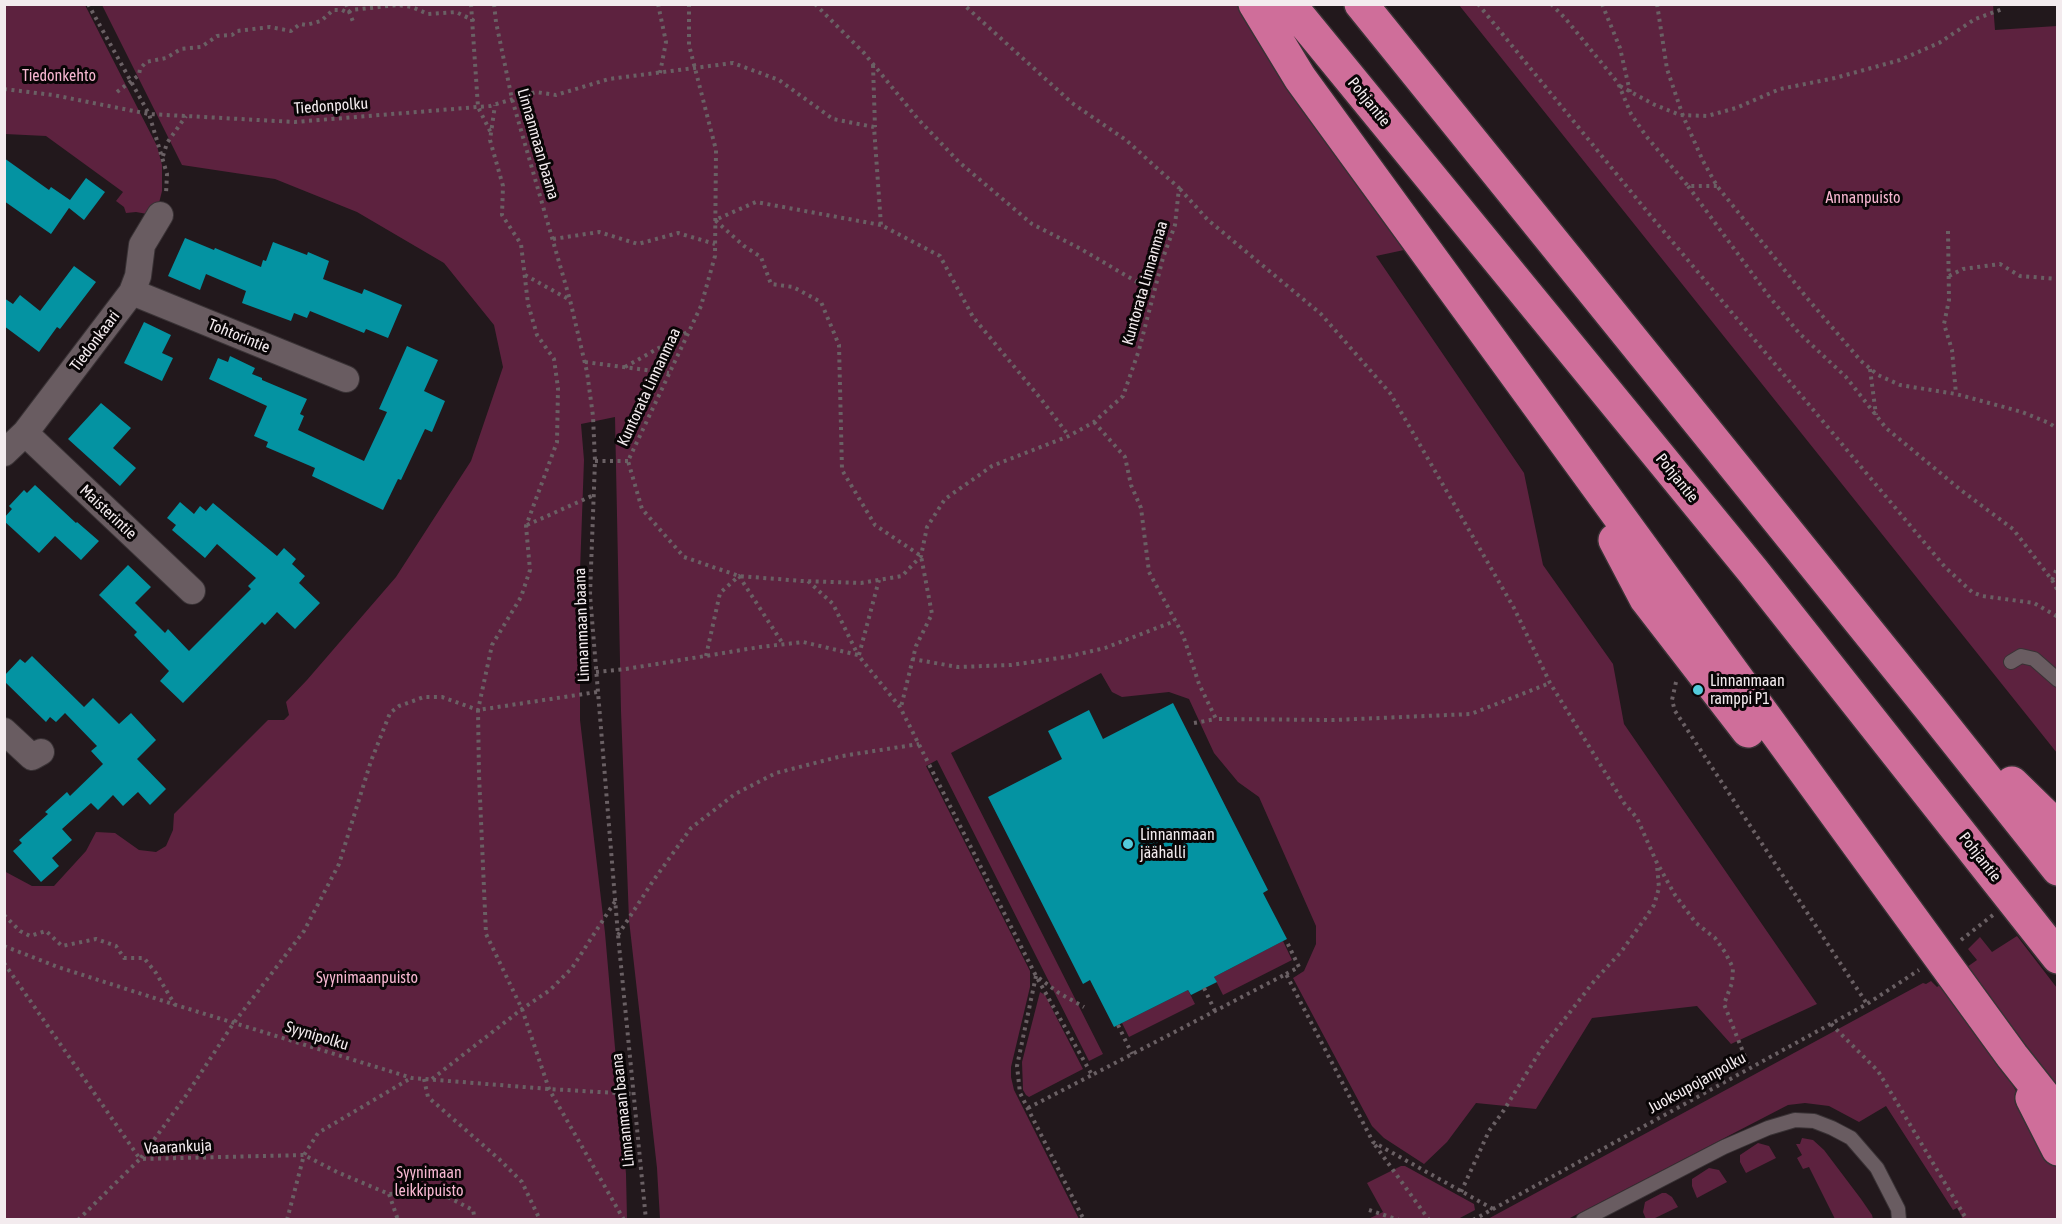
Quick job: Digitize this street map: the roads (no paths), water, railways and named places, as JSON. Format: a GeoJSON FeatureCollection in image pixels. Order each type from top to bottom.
{"type":"FeatureCollection","features":[{"type":"Feature","properties":{"kind":"highway"},"geometry":{"type":"LineString","coordinates":[[1255,4],[1300,78],[1568,448],[1646,599],[1759,746],[1848,831],[2012,1056],[2058,1114]]}},
{"type":"Feature","properties":{"kind":"highway","name":"Pohjantie"},"geometry":{"type":"LineString","coordinates":[[1289,4],[1753,571],[2058,957]]}},
{"type":"Feature","properties":{"kind":"highway"},"geometry":{"type":"LineString","coordinates":[[1361,4],[2058,869]]}},
{"type":"Feature","properties":{"kind":"highway"},"geometry":{"type":"LineString","coordinates":[[1929,707],[2058,828]]}},
{"type":"Feature","properties":{"kind":"highway"},"geometry":{"type":"LineString","coordinates":[[2012,1056],[2058,1149]]}},
{"type":"Feature","properties":{"kind":"street","name":"Tiedonkaari"},"geometry":{"type":"LineString","coordinates":[[4,453],[25,433],[132,292],[138,276],[142,245],[160,215]]}},
{"type":"Feature","properties":{"kind":"street","name":"Tohtorintie"},"geometry":{"type":"LineString","coordinates":[[132,292],[346,379]]}},
{"type":"Feature","properties":{"kind":"street","name":"Maisterintie"},"geometry":{"type":"LineString","coordinates":[[25,433],[192,591]]}},
{"type":"Feature","properties":{"kind":"street"},"geometry":{"type":"LineString","coordinates":[[4,731],[32,757],[41,752]]}},
{"type":"Feature","properties":{"kind":"lane"},"geometry":{"type":"LineString","coordinates":[[2011,662],[2021,656],[2034,659],[2058,680]]}},
{"type":"Feature","properties":{"kind":"lane"},"geometry":{"type":"LineString","coordinates":[[1583,1220],[1724,1147],[1768,1128],[1796,1120],[1814,1121],[1851,1138],[1877,1168],[1898,1209],[1899,1220]]}},
{"type":"Feature","properties":{"kind":"place","name":"Linnanmaan ramppi P1"},"geometry":{"type":"Point","coordinates":[1698,690]}},
{"type":"Feature","properties":{"kind":"place","name":"Linnanmaan jäähalli"},"geometry":{"type":"Point","coordinates":[1128,844]}},
{"type":"Feature","properties":{"kind":"park label","name":"Tiedonkehto"},"geometry":{"type":"Point","coordinates":[59,76]}},
{"type":"Feature","properties":{"kind":"park label","name":"Annanpuisto"},"geometry":{"type":"Point","coordinates":[1863,198]}},
{"type":"Feature","properties":{"kind":"park label","name":"Syynimaanpuisto"},"geometry":{"type":"Point","coordinates":[367,978]}},
{"type":"Feature","properties":{"kind":"park label","name":"Syynimaan leikkipuisto"},"geometry":{"type":"Point","coordinates":[429,1182]}}]}
